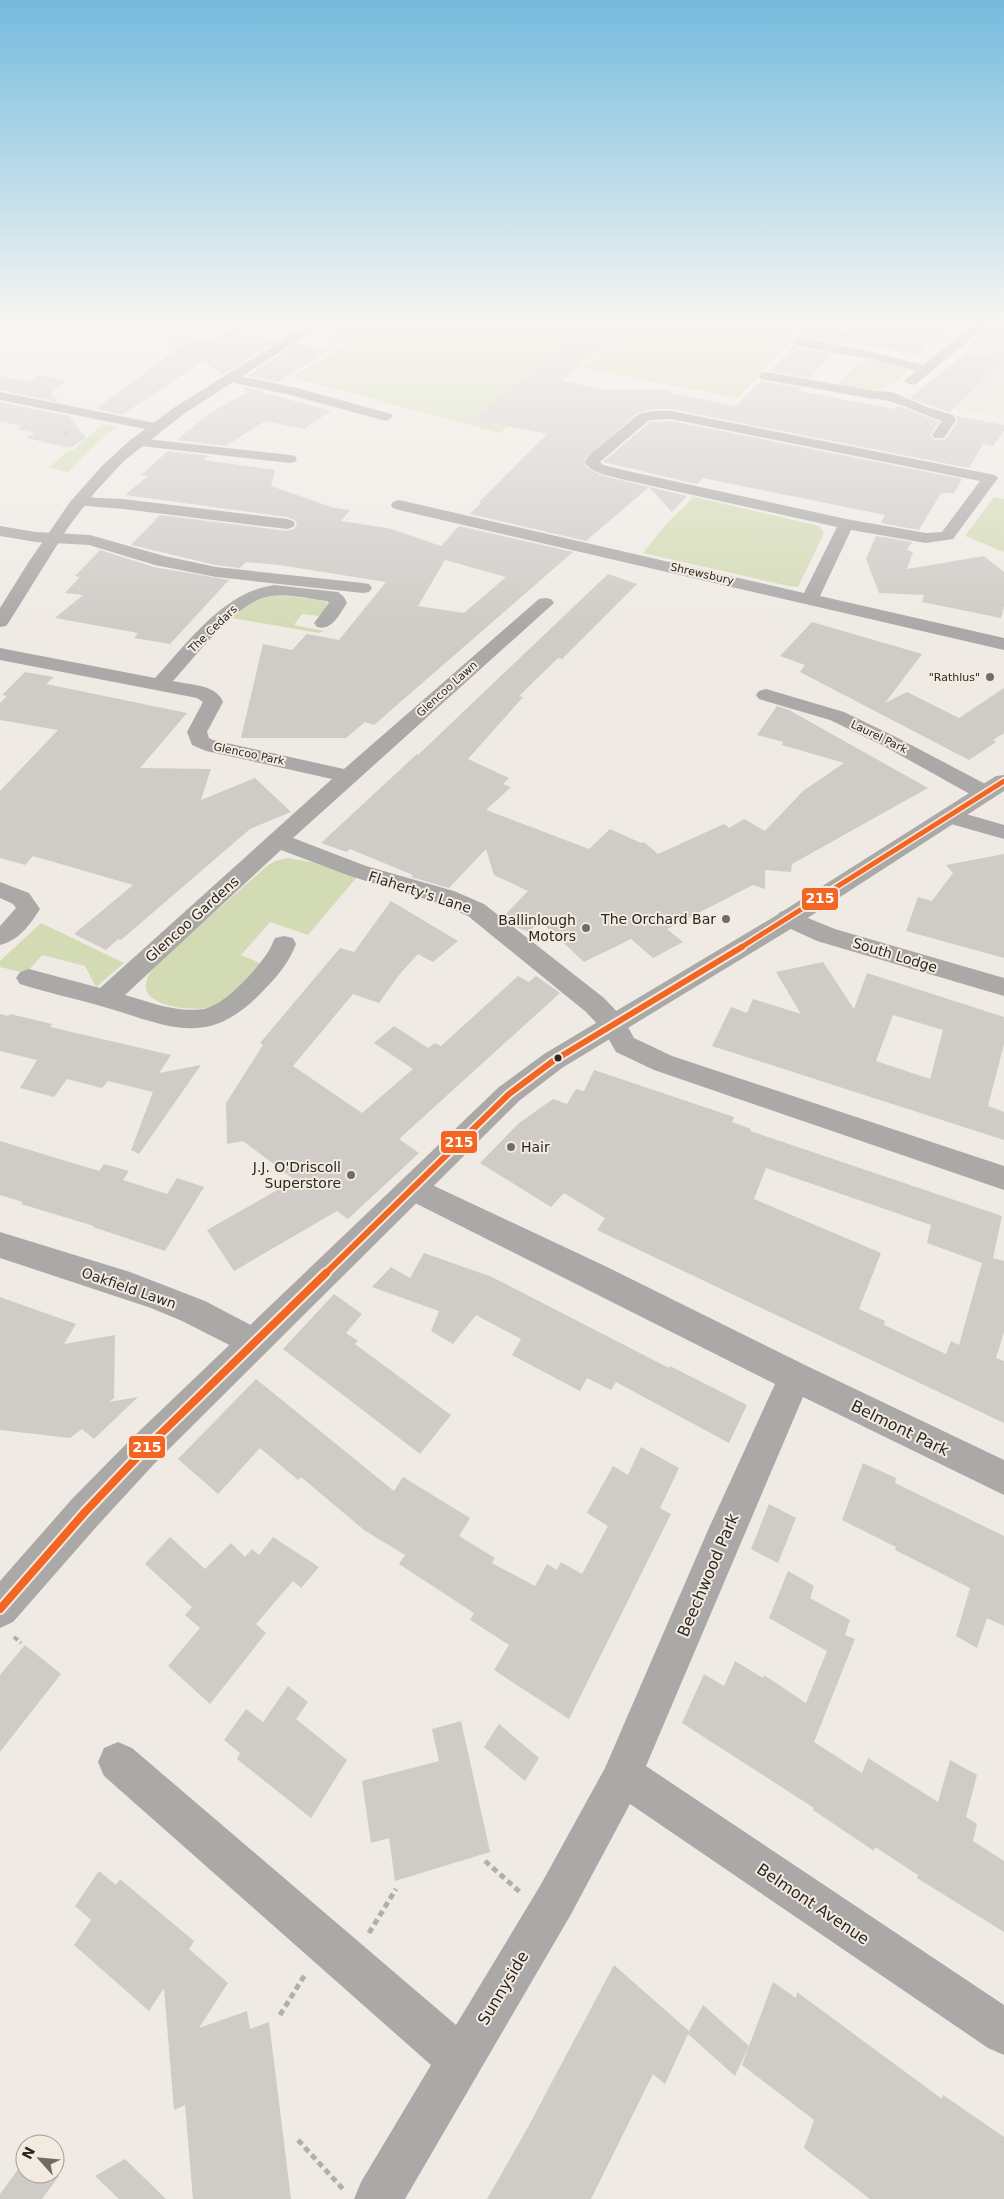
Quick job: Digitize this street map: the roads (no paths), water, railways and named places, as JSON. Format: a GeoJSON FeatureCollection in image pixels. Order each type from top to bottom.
{"type":"FeatureCollection","features":[{"type":"Feature","properties":{"kind":"main road"},"geometry":{"type":"LineString","coordinates":[[0,622],[52,538],[106,470],[137,442],[162,424]]}},
{"type":"Feature","properties":{"kind":"street"},"geometry":{"type":"LineString","coordinates":[[134,424],[155,428]]}},
{"type":"Feature","properties":{"kind":"street"},"geometry":{"type":"LineString","coordinates":[[636,424],[597,456],[592,462],[598,468],[846,524],[928,538],[947,536],[952,531],[999,465]]}},
{"type":"Feature","properties":{"kind":"street"},"geometry":{"type":"LineString","coordinates":[[715,424],[990,478]]}},
{"type":"Feature","properties":{"kind":"street"},"geometry":{"type":"LineString","coordinates":[[939,434],[946,424]]}},
{"type":"Feature","properties":{"kind":"street"},"geometry":{"type":"LineString","coordinates":[[137,442],[290,459]]}},
{"type":"Feature","properties":{"kind":"street"},"geometry":{"type":"LineString","coordinates":[[80,502],[123,504],[287,524]]}},
{"type":"Feature","properties":{"kind":"street","name":"Shrewsbury"},"geometry":{"type":"LineString","coordinates":[[400,505],[1004,644]]}},
{"type":"Feature","properties":{"kind":"street"},"geometry":{"type":"LineString","coordinates":[[810,598],[846,524]]}},
{"type":"Feature","properties":{"kind":"street"},"geometry":{"type":"LineString","coordinates":[[0,531],[52,538],[90,540],[161,561],[216,572],[363,588]]}},
{"type":"Feature","properties":{"kind":"street","name":"The Cedars"},"geometry":{"type":"LineString","coordinates":[[160,684],[221,618],[241,602],[261,592],[282,590],[332,596],[338,601],[338,604],[323,623]]}},
{"type":"Feature","properties":{"kind":"street","name":"Glencoo Lawn"},"geometry":{"type":"LineString","coordinates":[[348,776],[545,603]]}},
{"type":"Feature","properties":{"kind":"street","name":"Glencoo Park"},"geometry":{"type":"LineString","coordinates":[[0,654],[204,694],[210,697],[213,702],[196,735],[199,741],[206,745],[348,776]]}},
{"type":"Feature","properties":{"kind":"street","name":"Laurel Park"},"geometry":{"type":"LineString","coordinates":[[766,695],[837,716],[889,741],[985,794]]}},
{"type":"Feature","properties":{"kind":"street"},"geometry":{"type":"LineString","coordinates":[[279,841],[348,776]]}},
{"type":"Feature","properties":{"kind":"street"},"geometry":{"type":"LineString","coordinates":[[0,1609],[85,1512],[253,1342],[509,1094],[553,1061],[952,817],[1004,781]]}},
{"type":"Feature","properties":{"kind":"street"},"geometry":{"type":"LineString","coordinates":[[952,817],[1004,832]]}},
{"type":"Feature","properties":{"kind":"street","name":"Glencoo Gardens"},"geometry":{"type":"LineString","coordinates":[[105,998],[279,841]]}},
{"type":"Feature","properties":{"kind":"street","name":"Flaherty's Lane"},"geometry":{"type":"LineString","coordinates":[[279,841],[372,876],[446,898],[476,910],[575,988],[614,1025],[625,1045],[663,1063],[1004,1178]]}},
{"type":"Feature","properties":{"kind":"street"},"geometry":{"type":"LineString","coordinates":[[0,890],[22,897],[28,909],[11,930],[0,937]]}},
{"type":"Feature","properties":{"kind":"street","name":"South Lodge"},"geometry":{"type":"LineString","coordinates":[[788,918],[826,935],[1004,987]]}},
{"type":"Feature","properties":{"kind":"street"},"geometry":{"type":"LineString","coordinates":[[29,978],[186,1019],[201,1019],[216,1015],[234,1005],[281,954],[284,944]]}},
{"type":"Feature","properties":{"kind":"street","name":"Belmont Park"},"geometry":{"type":"LineString","coordinates":[[413,1188],[602,1279],[795,1377],[1004,1478]]}},
{"type":"Feature","properties":{"kind":"street","name":"Oakfield Lawn"},"geometry":{"type":"LineString","coordinates":[[0,1245],[161,1297],[237,1331],[253,1342]]}},
{"type":"Feature","properties":{"kind":"street","name":"Beechwood Park"},"geometry":{"type":"LineString","coordinates":[[623,1775],[721,1543],[795,1377]]}},
{"type":"Feature","properties":{"kind":"street"},"geometry":{"type":"LineString","coordinates":[[118,1762],[460,2059]]}},
{"type":"Feature","properties":{"kind":"street","name":"Belmont Avenue"},"geometry":{"type":"LineString","coordinates":[[623,1775],[1004,2032]]}},
{"type":"Feature","properties":{"kind":"street","name":"Sunnyside"},"geometry":{"type":"LineString","coordinates":[[360,2194],[460,2059],[555,1901],[623,1775]]}},
{"type":"Feature","properties":{"kind":"place","name":"\"Rathlus\""},"geometry":{"type":"Point","coordinates":[990,677]}},
{"type":"Feature","properties":{"kind":"place","name":"The Orchard Bar"},"geometry":{"type":"Point","coordinates":[726,919]}},
{"type":"Feature","properties":{"kind":"place","name":"Ballinlough Motors"},"geometry":{"type":"Point","coordinates":[586,928]}},
{"type":"Feature","properties":{"kind":"place","name":"Hair"},"geometry":{"type":"Point","coordinates":[511,1147]}},
{"type":"Feature","properties":{"kind":"place","name":"J.J. O'Driscoll Superstore"},"geometry":{"type":"Point","coordinates":[351,1175]}}]}
